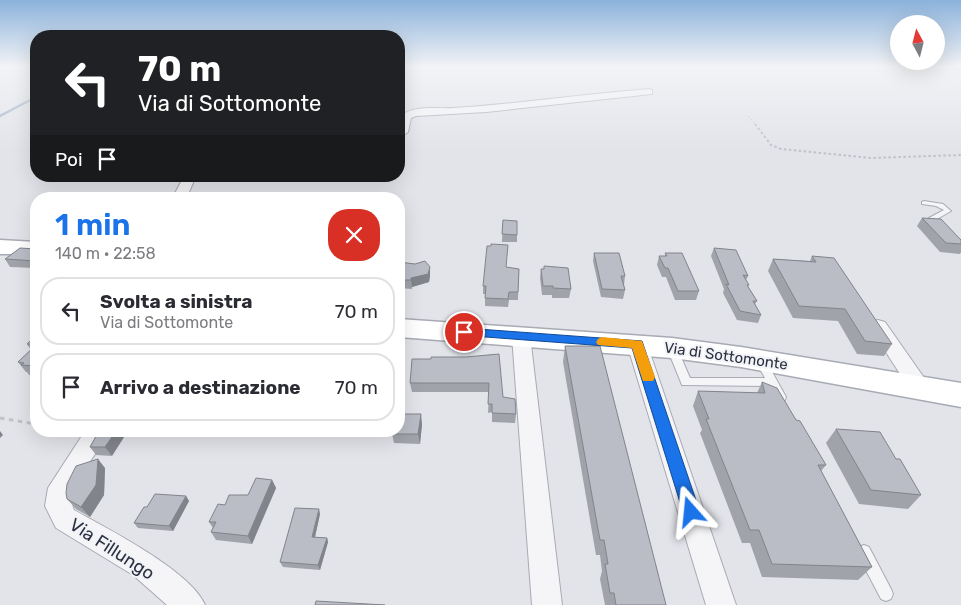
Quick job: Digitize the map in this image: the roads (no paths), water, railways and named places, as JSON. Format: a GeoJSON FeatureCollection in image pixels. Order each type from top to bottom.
{"type":"FeatureCollection","features":[{"type":"Feature","properties":{"kind":"main road"},"geometry":{"type":"LineString","coordinates":[[0,247],[30,248]]}},
{"type":"Feature","properties":{"kind":"main road","name":"Via di Sottomonte"},"geometry":{"type":"LineString","coordinates":[[405,328],[672,348],[766,371],[920,388],[961,395]]}},
{"type":"Feature","properties":{"kind":"street"},"geometry":{"type":"LineString","coordinates":[[405,123],[406,116],[415,113],[486,109],[619,94]]}},
{"type":"Feature","properties":{"kind":"street"},"geometry":{"type":"LineString","coordinates":[[866,308],[920,388]]}},
{"type":"Feature","properties":{"kind":"street"},"geometry":{"type":"LineString","coordinates":[[521,336],[547,605]]}},
{"type":"Feature","properties":{"kind":"street"},"geometry":{"type":"LineString","coordinates":[[637,344],[721,605]]}},
{"type":"Feature","properties":{"kind":"street","name":"Via Fillungo"},"geometry":{"type":"LineString","coordinates":[[94,437],[62,488],[58,506],[65,519],[143,565],[190,605]]}},
{"type":"Feature","properties":{"kind":"lane"},"geometry":{"type":"LineString","coordinates":[[924,203],[934,204],[948,211],[933,218],[948,234]]}},
{"type":"Feature","properties":{"kind":"lane"},"geometry":{"type":"LineString","coordinates":[[766,371],[786,407]]}},
{"type":"Feature","properties":{"kind":"lane"},"geometry":{"type":"LineString","coordinates":[[859,543],[886,594]]}},
{"type":"Feature","properties":{"kind":"waterway"},"geometry":{"type":"LineString","coordinates":[[0,116],[30,100]]}}]}
